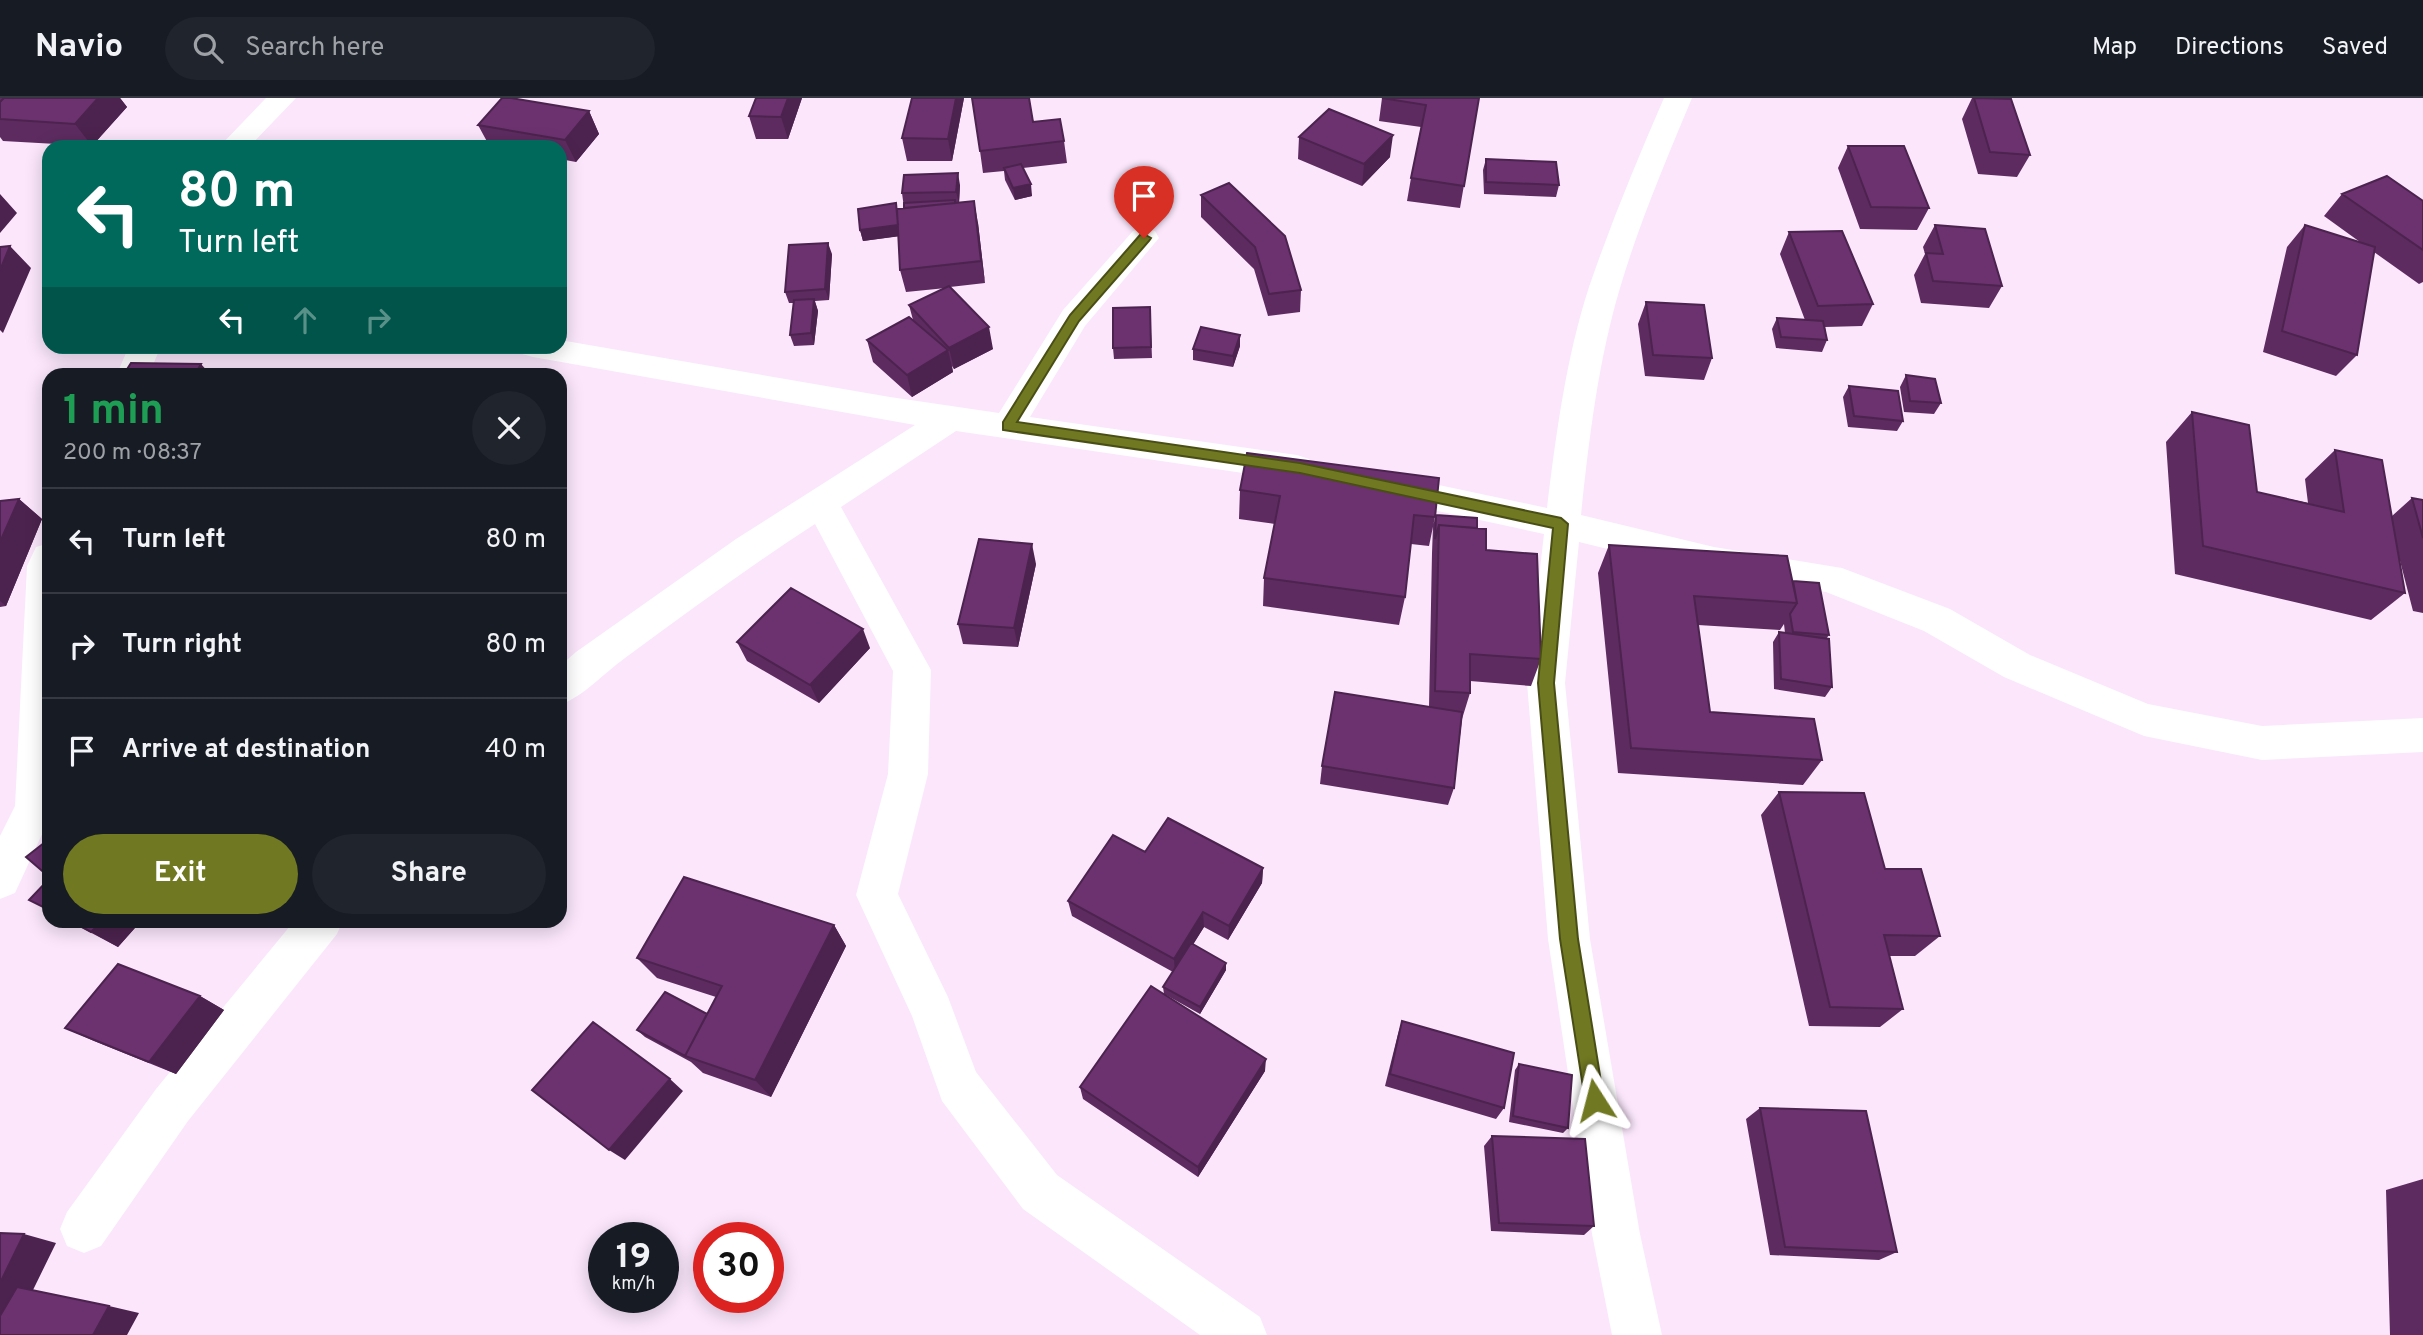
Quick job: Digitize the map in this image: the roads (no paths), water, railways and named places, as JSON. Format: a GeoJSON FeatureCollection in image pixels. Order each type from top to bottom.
{"type":"FeatureCollection","features":[{"type":"Feature","properties":{"kind":"street"},"geometry":{"type":"LineString","coordinates":[[240,140],[282,98]]}},
{"type":"Feature","properties":{"kind":"street"},"geometry":{"type":"LineString","coordinates":[[1637,1335],[1616,1234],[1569,939],[1546,683],[1574,420],[1604,289],[1647,171],[1678,98]]}},
{"type":"Feature","properties":{"kind":"street"},"geometry":{"type":"LineString","coordinates":[[1008,426],[1074,318],[1144,238]]}},
{"type":"Feature","properties":{"kind":"street"},"geometry":{"type":"LineString","coordinates":[[567,352],[951,418],[1339,476],[1561,524],[1714,561],[1829,578],[1937,620],[2017,666],[2144,720],[2262,743],[2423,735]]}},
{"type":"Feature","properties":{"kind":"street"},"geometry":{"type":"LineString","coordinates":[[567,683],[589,663],[749,549],[951,418]]}},
{"type":"Feature","properties":{"kind":"street"},"geometry":{"type":"LineString","coordinates":[[821,502],[912,670],[908,774],[877,895],[933,1012],[958,1085],[1040,1192],[1242,1335]]}},
{"type":"Feature","properties":{"kind":"street"},"geometry":{"type":"LineString","coordinates":[[0,880],[35,806],[42,638]]}},
{"type":"Feature","properties":{"kind":"street"},"geometry":{"type":"LineString","coordinates":[[84,1229],[172,1105],[316,928]]}}]}
